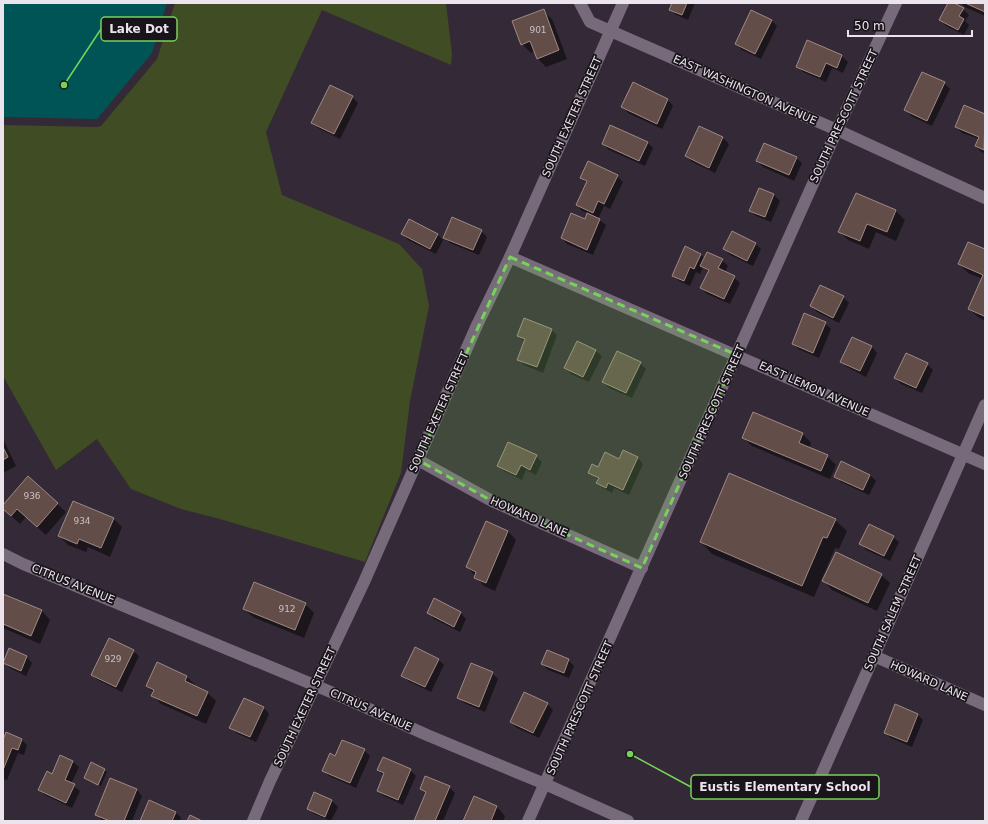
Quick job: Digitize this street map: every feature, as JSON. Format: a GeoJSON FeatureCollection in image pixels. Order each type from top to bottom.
{"type":"FeatureCollection","features":[{"type":"Feature","properties":{"kind":"street","name":"EAST WASHINGTON AVENUE"},"geometry":{"type":"LineString","coordinates":[[580,3],[590,22],[837,130],[985,198]]}},
{"type":"Feature","properties":{"kind":"street","name":"SOUTH EXETER STREET"},"geometry":{"type":"LineString","coordinates":[[253,821],[270,781],[364,582],[477,325],[510,257],[623,3]]}},
{"type":"Feature","properties":{"kind":"street","name":"SOUTH PRESCOTT STREET"},"geometry":{"type":"LineString","coordinates":[[528,821],[837,130],[896,3]]}},
{"type":"Feature","properties":{"kind":"street","name":"EAST LEMON AVENUE"},"geometry":{"type":"LineString","coordinates":[[510,257],[985,464]]}},
{"type":"Feature","properties":{"kind":"street","name":"SOUTH SALEM STREET"},"geometry":{"type":"LineString","coordinates":[[801,821],[985,405]]}},
{"type":"Feature","properties":{"kind":"street","name":"HOWARD LANE"},"geometry":{"type":"LineString","coordinates":[[418,460],[492,501],[642,568]]}},
{"type":"Feature","properties":{"kind":"street","name":"CITRUS AVENUE"},"geometry":{"type":"LineString","coordinates":[[3,554],[23,564],[545,784],[628,821]]}},
{"type":"Feature","properties":{"kind":"street","name":"HOWARD LANE"},"geometry":{"type":"LineString","coordinates":[[874,656],[985,705]]}},
{"type":"Feature","properties":{"kind":"highlighted area"},"geometry":{"type":"Polygon","coordinates":[[[510,257],[737,355],[642,568],[492,501],[418,460],[510,257]]]}},
{"type":"Feature","properties":{"kind":"shaded area"},"geometry":{"type":"Polygon","coordinates":[[[3,3],[167,3],[152,53],[97,119],[3,117],[3,3]]]}},
{"type":"Feature","properties":{"kind":"shaded area"},"geometry":{"type":"Polygon","coordinates":[[[175,3],[446,3],[452,54],[451,65],[322,10],[266,132],[282,195],[399,244],[422,269],[429,306],[410,401],[401,473],[365,562],[181,509],[131,489],[97,439],[56,470],[3,376],[3,125],[101,126],[157,59],[175,3]]]}},
{"type":"Feature","properties":{"kind":"building"},"geometry":{"type":"Polygon","coordinates":[[[672,3],[687,3],[682,15],[669,10],[672,3]]]}},
{"type":"Feature","properties":{"kind":"building"},"geometry":{"type":"Polygon","coordinates":[[[948,3],[954,3],[964,8],[959,16],[964,19],[958,30],[939,20],[948,3]]]}},
{"type":"Feature","properties":{"kind":"building"},"geometry":{"type":"Polygon","coordinates":[[[965,3],[985,3],[985,12],[965,3]]]}},
{"type":"Feature","properties":{"kind":"building"},"geometry":{"type":"Polygon","coordinates":[[[544,9],[559,50],[537,59],[530,41],[521,45],[512,21],[544,9]]]}},
{"type":"Feature","properties":{"kind":"building"},"geometry":{"type":"Polygon","coordinates":[[[751,10],[772,20],[755,54],[735,44],[751,10]]]}},
{"type":"Feature","properties":{"kind":"building"},"geometry":{"type":"Polygon","coordinates":[[[807,40],[842,55],[837,68],[826,63],[820,77],[796,67],[807,40]]]}},
{"type":"Feature","properties":{"kind":"building"},"geometry":{"type":"Polygon","coordinates":[[[922,72],[945,82],[927,121],[904,110],[922,72]]]}},
{"type":"Feature","properties":{"kind":"building"},"geometry":{"type":"Polygon","coordinates":[[[633,82],[668,99],[657,124],[621,107],[633,82]]]}},
{"type":"Feature","properties":{"kind":"building"},"geometry":{"type":"Polygon","coordinates":[[[330,85],[353,96],[334,134],[311,123],[330,85]]]}},
{"type":"Feature","properties":{"kind":"building"},"geometry":{"type":"Polygon","coordinates":[[[964,105],[985,114],[984,150],[975,146],[979,137],[955,127],[964,105]]]}},
{"type":"Feature","properties":{"kind":"building"},"geometry":{"type":"Polygon","coordinates":[[[610,125],[648,142],[639,161],[602,144],[610,125]]]}},
{"type":"Feature","properties":{"kind":"building"},"geometry":{"type":"Polygon","coordinates":[[[699,126],[723,137],[709,168],[685,156],[699,126]]]}},
{"type":"Feature","properties":{"kind":"building"},"geometry":{"type":"Polygon","coordinates":[[[764,143],[797,157],[789,175],[756,161],[764,143]]]}},
{"type":"Feature","properties":{"kind":"building"},"geometry":{"type":"Polygon","coordinates":[[[588,161],[618,175],[604,204],[598,201],[593,213],[576,205],[587,181],[580,178],[588,161]]]}},
{"type":"Feature","properties":{"kind":"building"},"geometry":{"type":"Polygon","coordinates":[[[759,188],[774,194],[765,217],[749,211],[759,188]]]}},
{"type":"Feature","properties":{"kind":"building"},"geometry":{"type":"Polygon","coordinates":[[[856,193],[896,210],[887,232],[867,224],[860,241],[838,232],[856,193]]]}},
{"type":"Feature","properties":{"kind":"building"},"geometry":{"type":"Polygon","coordinates":[[[571,213],[585,219],[587,213],[600,219],[587,250],[561,238],[571,213]]]}},
{"type":"Feature","properties":{"kind":"building"},"geometry":{"type":"Polygon","coordinates":[[[452,217],[482,230],[473,250],[443,238],[452,217]]]}},
{"type":"Feature","properties":{"kind":"building"},"geometry":{"type":"Polygon","coordinates":[[[409,219],[438,234],[430,249],[401,234],[409,219]]]}},
{"type":"Feature","properties":{"kind":"building"},"geometry":{"type":"Polygon","coordinates":[[[732,231],[756,243],[747,261],[723,249],[732,231]]]}},
{"type":"Feature","properties":{"kind":"building"},"geometry":{"type":"Polygon","coordinates":[[[968,242],[985,249],[984,316],[968,309],[983,275],[958,264],[968,242]]]}},
{"type":"Feature","properties":{"kind":"building"},"geometry":{"type":"Polygon","coordinates":[[[685,246],[701,254],[694,269],[690,267],[684,281],[672,276],[685,246]]]}},
{"type":"Feature","properties":{"kind":"building"},"geometry":{"type":"Polygon","coordinates":[[[707,252],[723,259],[718,268],[735,276],[724,299],[700,288],[709,270],[700,266],[707,252]]]}},
{"type":"Feature","properties":{"kind":"building"},"geometry":{"type":"Polygon","coordinates":[[[820,285],[844,296],[833,318],[810,306],[820,285]]]}},
{"type":"Feature","properties":{"kind":"building"},"geometry":{"type":"Polygon","coordinates":[[[804,313],[826,322],[813,353],[792,344],[804,313]]]}},
{"type":"Feature","properties":{"kind":"building"},"geometry":{"type":"Polygon","coordinates":[[[524,318],[552,329],[537,367],[517,360],[525,339],[517,336],[524,318]]]}},
{"type":"Feature","properties":{"kind":"building"},"geometry":{"type":"Polygon","coordinates":[[[852,337],[872,346],[860,371],[840,362],[852,337]]]}},
{"type":"Feature","properties":{"kind":"building"},"geometry":{"type":"Polygon","coordinates":[[[577,341],[596,350],[583,377],[564,368],[577,341]]]}},
{"type":"Feature","properties":{"kind":"building"},"geometry":{"type":"Polygon","coordinates":[[[617,351],[641,362],[626,393],[602,382],[617,351]]]}},
{"type":"Feature","properties":{"kind":"building"},"geometry":{"type":"Polygon","coordinates":[[[906,353],[928,363],[916,388],[894,378],[906,353]]]}},
{"type":"Feature","properties":{"kind":"building"},"geometry":{"type":"Polygon","coordinates":[[[753,412],[803,433],[799,443],[828,455],[821,471],[742,438],[753,412]]]}},
{"type":"Feature","properties":{"kind":"building"},"geometry":{"type":"Polygon","coordinates":[[[508,442],[537,455],[530,470],[521,465],[516,475],[497,466],[508,442]]]}},
{"type":"Feature","properties":{"kind":"building"},"geometry":{"type":"Polygon","coordinates":[[[3,447],[8,457],[3,460],[3,447]]]}},
{"type":"Feature","properties":{"kind":"building"},"geometry":{"type":"Polygon","coordinates":[[[623,450],[638,457],[623,490],[608,483],[606,488],[596,483],[599,478],[588,473],[592,464],[598,467],[605,452],[619,459],[623,450]]]}},
{"type":"Feature","properties":{"kind":"building"},"geometry":{"type":"Polygon","coordinates":[[[841,461],[870,475],[863,490],[834,477],[841,461]]]}},
{"type":"Feature","properties":{"kind":"building"},"geometry":{"type":"Polygon","coordinates":[[[729,473],[836,519],[827,538],[823,537],[802,586],[700,542],[729,473]]]}},
{"type":"Feature","properties":{"kind":"building"},"geometry":{"type":"Polygon","coordinates":[[[28,476],[58,503],[37,527],[17,509],[11,516],[3,509],[3,505],[28,476]]]}},
{"type":"Feature","properties":{"kind":"building"},"geometry":{"type":"Polygon","coordinates":[[[73,501],[114,518],[101,548],[79,539],[77,544],[58,536],[73,501]]]}},
{"type":"Feature","properties":{"kind":"building"},"geometry":{"type":"Polygon","coordinates":[[[486,521],[508,531],[486,583],[474,578],[476,572],[466,567],[486,521]]]}},
{"type":"Feature","properties":{"kind":"building"},"geometry":{"type":"Polygon","coordinates":[[[869,524],[894,536],[884,556],[859,544],[869,524]]]}},
{"type":"Feature","properties":{"kind":"building"},"geometry":{"type":"Polygon","coordinates":[[[836,552],[882,574],[868,603],[822,581],[836,552]]]}},
{"type":"Feature","properties":{"kind":"building"},"geometry":{"type":"Polygon","coordinates":[[[254,582],[306,603],[295,630],[243,609],[254,582]]]}},
{"type":"Feature","properties":{"kind":"building"},"geometry":{"type":"Polygon","coordinates":[[[3,594],[42,610],[31,636],[3,624],[3,594]]]}},
{"type":"Feature","properties":{"kind":"building"},"geometry":{"type":"Polygon","coordinates":[[[434,598],[461,612],[454,627],[427,613],[434,598]]]}},
{"type":"Feature","properties":{"kind":"building"},"geometry":{"type":"Polygon","coordinates":[[[109,638],[134,650],[116,687],[91,675],[109,638]]]}},
{"type":"Feature","properties":{"kind":"building"},"geometry":{"type":"Polygon","coordinates":[[[415,647],[439,659],[425,687],[401,676],[415,647]]]}},
{"type":"Feature","properties":{"kind":"building"},"geometry":{"type":"Polygon","coordinates":[[[9,648],[27,656],[21,671],[3,663],[9,648]]]}},
{"type":"Feature","properties":{"kind":"building"},"geometry":{"type":"Polygon","coordinates":[[[547,650],[569,659],[564,673],[541,664],[547,650]]]}},
{"type":"Feature","properties":{"kind":"building"},"geometry":{"type":"Polygon","coordinates":[[[157,662],[187,676],[185,681],[208,692],[197,716],[151,696],[154,690],[146,686],[157,662]]]}},
{"type":"Feature","properties":{"kind":"building"},"geometry":{"type":"Polygon","coordinates":[[[471,663],[493,672],[479,707],[457,698],[471,663]]]}},
{"type":"Feature","properties":{"kind":"building"},"geometry":{"type":"Polygon","coordinates":[[[524,692],[548,703],[533,733],[510,722],[524,692]]]}},
{"type":"Feature","properties":{"kind":"building"},"geometry":{"type":"Polygon","coordinates":[[[244,698],[264,707],[250,737],[229,728],[244,698]]]}},
{"type":"Feature","properties":{"kind":"building"},"geometry":{"type":"Polygon","coordinates":[[[895,704],[918,714],[907,742],[884,733],[895,704]]]}},
{"type":"Feature","properties":{"kind":"building"},"geometry":{"type":"Polygon","coordinates":[[[6,732],[22,739],[18,750],[12,748],[3,770],[3,740],[6,732]]]}},
{"type":"Feature","properties":{"kind":"building"},"geometry":{"type":"Polygon","coordinates":[[[342,740],[365,749],[350,783],[322,771],[330,753],[335,756],[342,740]]]}},
{"type":"Feature","properties":{"kind":"building"},"geometry":{"type":"Polygon","coordinates":[[[60,755],[73,761],[65,780],[75,784],[66,803],[38,790],[47,771],[52,774],[60,755]]]}},
{"type":"Feature","properties":{"kind":"building"},"geometry":{"type":"Polygon","coordinates":[[[383,757],[411,769],[398,800],[377,791],[384,773],[377,770],[383,757]]]}},
{"type":"Feature","properties":{"kind":"building"},"geometry":{"type":"Polygon","coordinates":[[[91,762],[105,769],[98,785],[84,778],[91,762]]]}},
{"type":"Feature","properties":{"kind":"building"},"geometry":{"type":"Polygon","coordinates":[[[425,776],[450,786],[435,821],[414,821],[426,792],[420,789],[425,776]]]}},
{"type":"Feature","properties":{"kind":"building"},"geometry":{"type":"Polygon","coordinates":[[[110,778],[137,789],[124,821],[110,821],[95,815],[110,778]]]}},
{"type":"Feature","properties":{"kind":"building"},"geometry":{"type":"Polygon","coordinates":[[[314,792],[332,800],[325,817],[307,809],[314,792]]]}},
{"type":"Feature","properties":{"kind":"building"},"geometry":{"type":"Polygon","coordinates":[[[474,796],[497,806],[491,821],[463,821],[474,796]]]}},
{"type":"Feature","properties":{"kind":"building"},"geometry":{"type":"Polygon","coordinates":[[[149,800],[176,812],[172,821],[140,821],[149,800]]]}},
{"type":"Feature","properties":{"kind":"building"},"geometry":{"type":"Polygon","coordinates":[[[190,815],[202,821],[187,821],[190,815]]]}},
{"type":"Feature","properties":{"kind":"place","name":"Lake Dot"},"geometry":{"type":"Point","coordinates":[64,85]}},
{"type":"Feature","properties":{"kind":"place","name":"Eustis Elementary School"},"geometry":{"type":"Point","coordinates":[630,754]}}]}
